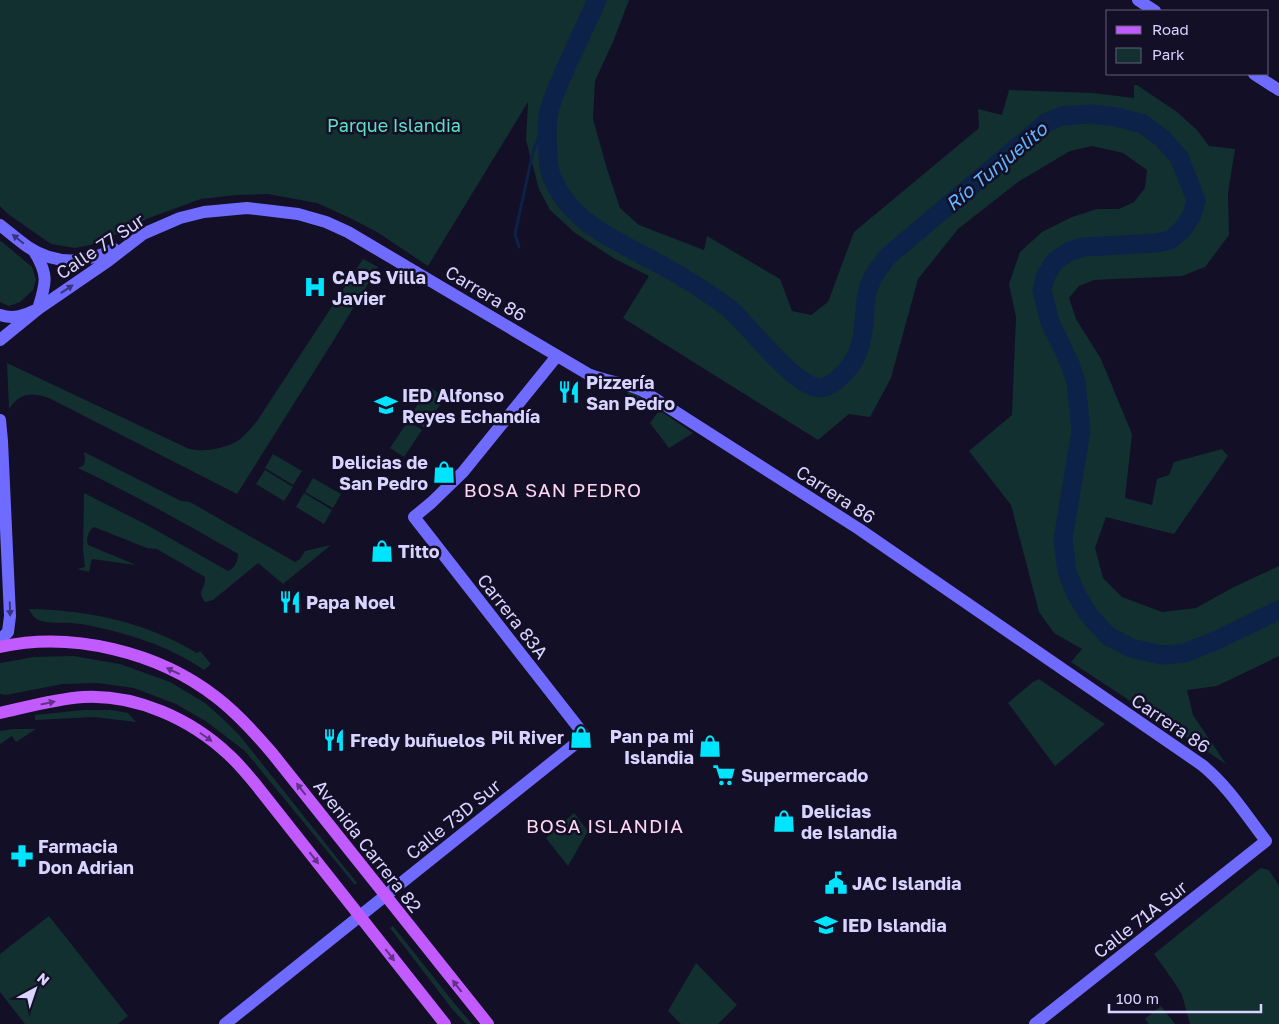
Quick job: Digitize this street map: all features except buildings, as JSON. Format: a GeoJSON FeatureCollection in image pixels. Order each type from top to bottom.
{"type":"FeatureCollection","features":[{"type":"Feature","properties":{"kind":"main road","name":"Avenida Carrera 82"},"geometry":{"type":"LineString","coordinates":[[0,647],[41,642],[82,644],[117,650],[170,668],[215,696],[259,737],[488,1024]]}},
{"type":"Feature","properties":{"kind":"main road"},"geometry":{"type":"LineString","coordinates":[[0,714],[84,697],[140,704],[164,712],[200,732],[229,754],[242,768],[445,1024]]}},
{"type":"Feature","properties":{"kind":"street"},"geometry":{"type":"LineString","coordinates":[[1138,0],[1154,10]]}},
{"type":"Feature","properties":{"kind":"street"},"geometry":{"type":"LineString","coordinates":[[1256,75],[1279,90]]}},
{"type":"Feature","properties":{"kind":"street","name":"Calle 77 Sur"},"geometry":{"type":"LineString","coordinates":[[0,340],[38,309],[108,261],[143,234],[180,218],[204,212],[247,208],[298,214],[326,222],[348,232]]}},
{"type":"Feature","properties":{"kind":"street"},"geometry":{"type":"LineString","coordinates":[[0,225],[34,251],[60,260],[70,261],[84,260],[102,255],[143,234]]}},
{"type":"Feature","properties":{"kind":"street","name":"Carrera 86"},"geometry":{"type":"LineString","coordinates":[[348,232],[588,374],[596,378],[625,384],[643,392],[859,529],[1202,765],[1227,789],[1266,842]]}},
{"type":"Feature","properties":{"kind":"street"},"geometry":{"type":"LineString","coordinates":[[0,315],[11,318],[19,317],[38,309],[45,278],[44,269],[34,251]]}},
{"type":"Feature","properties":{"kind":"street","name":"Carrera 83A"},"geometry":{"type":"LineString","coordinates":[[557,356],[463,472],[414,517],[585,736]]}},
{"type":"Feature","properties":{"kind":"street"},"geometry":{"type":"LineString","coordinates":[[0,420],[10,616],[8,632],[0,640]]}},
{"type":"Feature","properties":{"kind":"street","name":"Calle 73D Sur"},"geometry":{"type":"LineString","coordinates":[[224,1024],[585,736]]}},
{"type":"Feature","properties":{"kind":"street","name":"Calle 71A Sur"},"geometry":{"type":"LineString","coordinates":[[1035,1024],[1266,842]]}},
{"type":"Feature","properties":{"kind":"green space","name":"Parque Islandia"},"geometry":{"type":"Polygon","coordinates":[[[0,0],[629,0],[613,42],[595,81],[593,119],[620,208],[639,225],[704,250],[707,236],[780,279],[792,311],[811,315],[828,302],[854,232],[979,128],[978,109],[1002,115],[1009,90],[1093,93],[1134,98],[1134,85],[1137,85],[1177,112],[1197,130],[1209,146],[1235,149],[1228,193],[1229,235],[1205,267],[1182,276],[1094,280],[1079,286],[1069,298],[1076,319],[1101,359],[1132,434],[1125,498],[1152,505],[1157,479],[1169,475],[1174,462],[1222,449],[1228,456],[1174,534],[1106,517],[1095,548],[1103,578],[1122,597],[1162,612],[1196,608],[1232,588],[1279,566],[1279,656],[1217,686],[1187,690],[1193,715],[1226,764],[1071,662],[1082,649],[1054,633],[1039,612],[1011,505],[969,451],[1012,415],[1016,317],[1009,284],[1020,252],[1042,232],[1072,217],[1097,209],[1119,209],[1134,202],[1145,188],[1147,170],[1123,153],[1092,146],[1070,151],[1018,182],[958,229],[918,279],[891,378],[870,417],[849,414],[818,440],[623,318],[649,276],[615,259],[575,233],[550,210],[539,189],[526,140],[528,102],[428,266],[377,232],[317,203],[268,194],[201,199],[149,218],[103,241],[90,245],[75,248],[51,244],[8,214],[0,206],[0,0]]]}},
{"type":"Feature","properties":{"kind":"green space"},"geometry":{"type":"Polygon","coordinates":[[[0,241],[32,267],[36,280],[33,290],[20,302],[9,306],[0,302],[0,241]]]}},
{"type":"Feature","properties":{"kind":"green space"},"geometry":{"type":"Polygon","coordinates":[[[363,259],[378,267],[237,494],[49,398],[26,395],[17,400],[9,409],[7,363],[187,448],[210,450],[234,443],[257,421],[363,259]]]}},
{"type":"Feature","properties":{"kind":"green space"},"geometry":{"type":"Polygon","coordinates":[[[429,387],[445,397],[425,428],[409,418],[429,387]]]}},
{"type":"Feature","properties":{"kind":"green space"},"geometry":{"type":"Polygon","coordinates":[[[628,389],[693,433],[669,448],[650,423],[658,412],[644,404],[638,408],[628,394],[628,389]]]}},
{"type":"Feature","properties":{"kind":"green space"},"geometry":{"type":"Polygon","coordinates":[[[408,421],[422,430],[404,457],[390,448],[408,421]]]}},
{"type":"Feature","properties":{"kind":"green space"},"geometry":{"type":"Polygon","coordinates":[[[84,452],[181,501],[190,502],[295,562],[300,559],[305,551],[331,545],[283,584],[258,563],[213,600],[205,602],[201,592],[205,577],[157,549],[147,548],[94,527],[88,535],[88,545],[136,565],[92,559],[89,572],[77,569],[85,567],[83,550],[84,493],[147,525],[228,571],[237,562],[238,557],[238,554],[178,520],[78,468],[84,465],[84,452]]]}},
{"type":"Feature","properties":{"kind":"green space"},"geometry":{"type":"Polygon","coordinates":[[[273,454],[302,471],[293,485],[265,468],[273,454]]]}},
{"type":"Feature","properties":{"kind":"green space"},"geometry":{"type":"Polygon","coordinates":[[[265,470],[293,487],[284,501],[256,484],[265,470]]]}},
{"type":"Feature","properties":{"kind":"green space"},"geometry":{"type":"Polygon","coordinates":[[[313,478],[341,494],[333,508],[305,492],[313,478]]]}},
{"type":"Feature","properties":{"kind":"green space"},"geometry":{"type":"Polygon","coordinates":[[[304,493],[332,510],[324,524],[296,507],[304,493]]]}},
{"type":"Feature","properties":{"kind":"green space"},"geometry":{"type":"Polygon","coordinates":[[[29,609],[95,615],[137,626],[177,642],[197,653],[200,651],[211,664],[204,670],[176,653],[113,631],[81,624],[37,620],[29,609]]]}},
{"type":"Feature","properties":{"kind":"green space"},"geometry":{"type":"Polygon","coordinates":[[[73,656],[120,664],[170,682],[205,703],[240,736],[357,883],[355,885],[245,751],[207,722],[176,704],[134,688],[97,683],[63,684],[6,695],[0,694],[0,663],[34,657],[73,656]]]}},
{"type":"Feature","properties":{"kind":"green space"},"geometry":{"type":"Polygon","coordinates":[[[1039,679],[1105,724],[1055,766],[1008,703],[1039,679]]]}},
{"type":"Feature","properties":{"kind":"green space"},"geometry":{"type":"Polygon","coordinates":[[[84,710],[112,710],[128,713],[136,722],[94,717],[35,720],[35,715],[84,710]]]}},
{"type":"Feature","properties":{"kind":"green space"},"geometry":{"type":"Polygon","coordinates":[[[36,729],[16,742],[12,736],[0,744],[0,731],[36,729]]]}},
{"type":"Feature","properties":{"kind":"green space"},"geometry":{"type":"Polygon","coordinates":[[[574,813],[588,831],[568,866],[546,838],[574,813]]]}},
{"type":"Feature","properties":{"kind":"green space"},"geometry":{"type":"Polygon","coordinates":[[[1261,868],[1269,870],[1279,886],[1279,1024],[1190,1024],[1182,995],[1154,954],[1261,868]]]}},
{"type":"Feature","properties":{"kind":"green space"},"geometry":{"type":"Polygon","coordinates":[[[49,916],[128,1016],[118,1024],[25,1024],[0,992],[0,954],[49,916]]]}},
{"type":"Feature","properties":{"kind":"green space"},"geometry":{"type":"Polygon","coordinates":[[[393,926],[472,1024],[466,1024],[453,1010],[390,928],[393,926]]]}},
{"type":"Feature","properties":{"kind":"green space"},"geometry":{"type":"Polygon","coordinates":[[[696,963],[737,1005],[718,1024],[681,1024],[668,1011],[696,963]]]}},
{"type":"Feature","properties":{"kind":"green space"},"geometry":{"type":"Polygon","coordinates":[[[1161,1006],[1175,1024],[1149,1024],[1145,1019],[1161,1006]]]}},
{"type":"Feature","properties":{"kind":"waterway","name":"Río Tunjuelito"},"geometry":{"type":"LineString","coordinates":[[597,0],[555,93],[548,116],[549,162],[551,175],[559,191],[580,217],[593,227],[681,276],[726,306],[788,369],[814,387],[825,387],[834,382],[846,371],[856,357],[863,334],[868,288],[887,257],[1047,122],[1062,116],[1091,114],[1116,117],[1143,124],[1163,139],[1179,157],[1196,200],[1192,215],[1182,230],[1170,240],[1156,243],[1084,247],[1070,251],[1055,261],[1045,277],[1042,290],[1050,322],[1070,364],[1076,382],[1081,431],[1063,539],[1067,572],[1076,594],[1089,615],[1108,636],[1131,648],[1161,655],[1185,653],[1279,610]]}},
{"type":"Feature","properties":{"kind":"waterway"},"geometry":{"type":"LineString","coordinates":[[519,247],[515,234],[533,152],[548,112]]}},
{"type":"Feature","properties":{"kind":"place","name":"CAPS Villa Javier"},"geometry":{"type":"Point","coordinates":[315,287]}},
{"type":"Feature","properties":{"kind":"place","name":"Pizzería San Pedro"},"geometry":{"type":"Point","coordinates":[569,392]}},
{"type":"Feature","properties":{"kind":"place","name":"IED Alfonso Reyes Echandía"},"geometry":{"type":"Point","coordinates":[386,405]}},
{"type":"Feature","properties":{"kind":"place","name":"Delicias de San Pedro"},"geometry":{"type":"Point","coordinates":[444,472]}},
{"type":"Feature","properties":{"kind":"place","name":"Titto"},"geometry":{"type":"Point","coordinates":[382,551]}},
{"type":"Feature","properties":{"kind":"place","name":"Papa Noel"},"geometry":{"type":"Point","coordinates":[290,602]}},
{"type":"Feature","properties":{"kind":"place","name":"Pil River"},"geometry":{"type":"Point","coordinates":[581,737]}},
{"type":"Feature","properties":{"kind":"place","name":"Fredy buñuelos"},"geometry":{"type":"Point","coordinates":[334,740]}},
{"type":"Feature","properties":{"kind":"place","name":"Pan pa mi Islandia"},"geometry":{"type":"Point","coordinates":[710,746]}},
{"type":"Feature","properties":{"kind":"place","name":"Supermercado"},"geometry":{"type":"Point","coordinates":[724,775]}},
{"type":"Feature","properties":{"kind":"place","name":"Delicias de Islandia"},"geometry":{"type":"Point","coordinates":[784,821]}},
{"type":"Feature","properties":{"kind":"place","name":"Farmacia Don Adrian"},"geometry":{"type":"Point","coordinates":[22,856]}},
{"type":"Feature","properties":{"kind":"place","name":"JAC Islandia"},"geometry":{"type":"Point","coordinates":[836,883]}},
{"type":"Feature","properties":{"kind":"place","name":"IED Islandia"},"geometry":{"type":"Point","coordinates":[826,925]}},
{"type":"Feature","properties":{"kind":"district","name":"BOSA SAN PEDRO"},"geometry":{"type":"Point","coordinates":[553,489]}},
{"type":"Feature","properties":{"kind":"district","name":"BOSA ISLANDIA"},"geometry":{"type":"Point","coordinates":[605,825]}}]}
